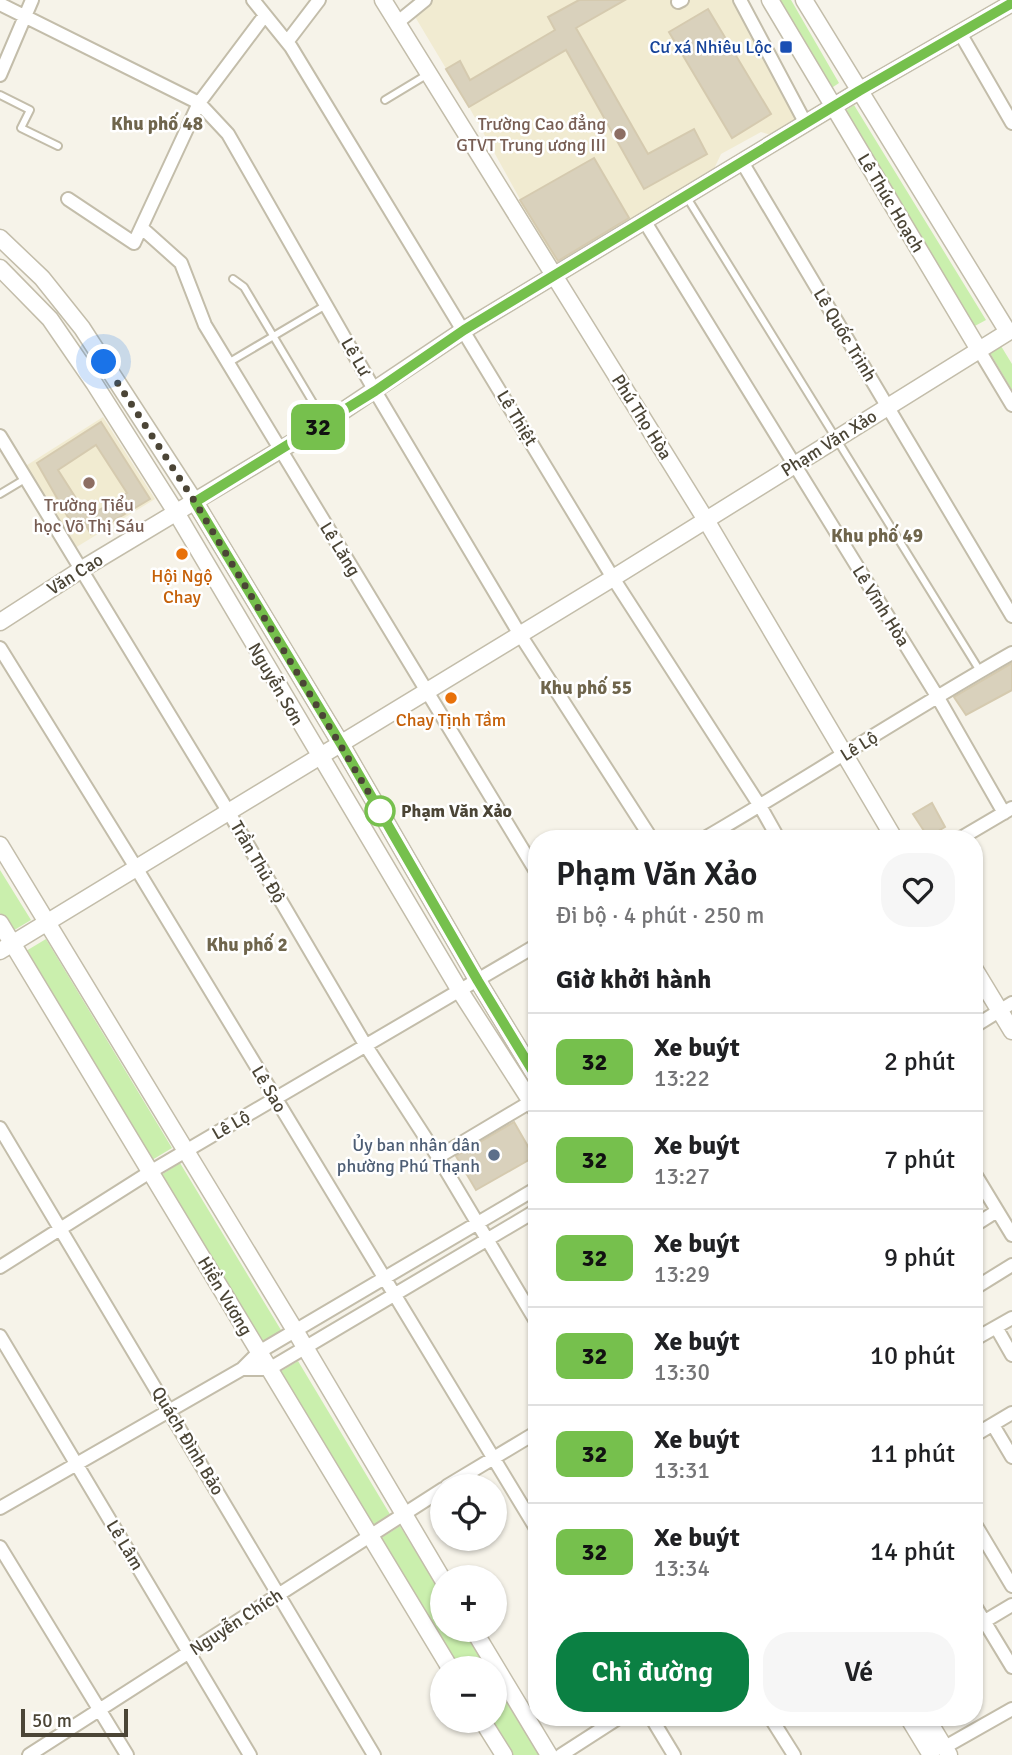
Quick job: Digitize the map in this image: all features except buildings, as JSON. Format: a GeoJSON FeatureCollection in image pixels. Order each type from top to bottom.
{"type":"FeatureCollection","features":[{"type":"Feature","properties":{"kind":"street"},"geometry":{"type":"LineString","coordinates":[[0,75],[32,0]]}},
{"type":"Feature","properties":{"kind":"street","name":"Lê Thiệt"},"geometry":{"type":"LineString","coordinates":[[253,0],[287,42],[612,578],[774,830]]}},
{"type":"Feature","properties":{"kind":"street"},"geometry":{"type":"LineString","coordinates":[[287,42],[319,0]]}},
{"type":"Feature","properties":{"kind":"street","name":"Phú Thọ Hòa"},"geometry":{"type":"LineString","coordinates":[[383,0],[706,520],[889,830]]}},
{"type":"Feature","properties":{"kind":"street"},"geometry":{"type":"LineString","coordinates":[[398,22],[425,0]]}},
{"type":"Feature","properties":{"kind":"street"},"geometry":{"type":"LineString","coordinates":[[740,0],[806,124]]}},
{"type":"Feature","properties":{"kind":"street","name":"Lê Thúc Hoạch"},"geometry":{"type":"LineString","coordinates":[[770,0],[1012,405]]}},
{"type":"Feature","properties":{"kind":"street","name":"Lê Thúc Hoạch"},"geometry":{"type":"LineString","coordinates":[[804,0],[1011,333]]}},
{"type":"Feature","properties":{"kind":"street","name":"Văn Cao"},"geometry":{"type":"LineString","coordinates":[[1,620],[281,451],[464,330],[859,91],[1012,3]]}},
{"type":"Feature","properties":{"kind":"street","name":"Lê Lư"},"geometry":{"type":"LineString","coordinates":[[0,4],[199,103],[228,134],[375,391],[519,633],[646,830]]}},
{"type":"Feature","properties":{"kind":"street"},"geometry":{"type":"LineString","coordinates":[[68,199],[134,243],[143,229],[199,103],[265,15]]}},
{"type":"Feature","properties":{"kind":"street"},"geometry":{"type":"LineString","coordinates":[[960,33],[1012,122]]}},
{"type":"Feature","properties":{"kind":"street","name":"Lê Quốc Trinh"},"geometry":{"type":"LineString","coordinates":[[742,162],[1012,616]]}},
{"type":"Feature","properties":{"kind":"street","name":"Lê Vĩnh Hòa"},"geometry":{"type":"LineString","coordinates":[[645,222],[1008,811]]}},
{"type":"Feature","properties":{"kind":"street","name":"Lê Lăng"},"geometry":{"type":"LineString","coordinates":[[143,229],[181,263],[205,325],[528,858]]}},
{"type":"Feature","properties":{"kind":"street","name":"Nguyễn Sơn"},"geometry":{"type":"LineString","coordinates":[[0,238],[42,278],[89,339],[195,502],[528,1063]]}},
{"type":"Feature","properties":{"kind":"street","name":"Nguyễn Sơn"},"geometry":{"type":"LineString","coordinates":[[0,268],[50,319],[177,514],[460,992],[528,1094]]}},
{"type":"Feature","properties":{"kind":"street","name":"Phạm Văn Xảo"},"geometry":{"type":"LineString","coordinates":[[6,947],[135,866],[428,691],[979,350],[1011,333]]}},
{"type":"Feature","properties":{"kind":"street"},"geometry":{"type":"LineString","coordinates":[[71,350],[89,339]]}},
{"type":"Feature","properties":{"kind":"street","name":"Trần Thủ Độ"},"geometry":{"type":"LineString","coordinates":[[0,437],[228,811],[366,1046],[438,1157],[528,1309]]}},
{"type":"Feature","properties":{"kind":"street","name":"Lê Sao"},"geometry":{"type":"LineString","coordinates":[[0,648],[528,1515]]}},
{"type":"Feature","properties":{"kind":"street","name":"Lê Lộ"},"geometry":{"type":"LineString","coordinates":[[719,830],[1012,653]]}},
{"type":"Feature","properties":{"kind":"street"},"geometry":{"type":"LineString","coordinates":[[975,830],[1008,811]]}},
{"type":"Feature","properties":{"kind":"street"},"geometry":{"type":"LineString","coordinates":[[0,845],[296,1332],[434,1565]]}},
{"type":"Feature","properties":{"kind":"street","name":"Hiền Vương"},"geometry":{"type":"LineString","coordinates":[[0,923],[6,947],[150,1172],[443,1656]]}},
{"type":"Feature","properties":{"kind":"street","name":"Lê Lộ"},"geometry":{"type":"LineString","coordinates":[[0,1267],[150,1172],[528,950]]}},
{"type":"Feature","properties":{"kind":"street"},"geometry":{"type":"LineString","coordinates":[[983,980],[1006,1007],[1012,1031]]}},
{"type":"Feature","properties":{"kind":"street"},"geometry":{"type":"LineString","coordinates":[[983,1021],[1006,1007]]}},
{"type":"Feature","properties":{"kind":"street"},"geometry":{"type":"LineString","coordinates":[[438,1157],[528,1108]]}},
{"type":"Feature","properties":{"kind":"street","name":"Quách Đình Bảo"},"geometry":{"type":"LineString","coordinates":[[0,1128],[374,1755]]}},
{"type":"Feature","properties":{"kind":"street"},"geometry":{"type":"LineString","coordinates":[[983,1187],[1012,1235]]}},
{"type":"Feature","properties":{"kind":"street"},"geometry":{"type":"LineString","coordinates":[[0,1508],[242,1369],[259,1352],[528,1193]]}},
{"type":"Feature","properties":{"kind":"street"},"geometry":{"type":"LineString","coordinates":[[983,1220],[998,1212]]}},
{"type":"Feature","properties":{"kind":"street"},"geometry":{"type":"LineString","coordinates":[[242,1369],[270,1369],[528,1215]]}},
{"type":"Feature","properties":{"kind":"street"},"geometry":{"type":"LineString","coordinates":[[983,1283],[1012,1265]]}},
{"type":"Feature","properties":{"kind":"street"},"geometry":{"type":"LineString","coordinates":[[983,1334],[1012,1318]]}},
{"type":"Feature","properties":{"kind":"street"},"geometry":{"type":"LineString","coordinates":[[996,1327],[1012,1355]]}},
{"type":"Feature","properties":{"kind":"street","name":"Lê Lâm"},"geometry":{"type":"LineString","coordinates":[[0,1336],[250,1755]]}},
{"type":"Feature","properties":{"kind":"street"},"geometry":{"type":"LineString","coordinates":[[983,1430],[1012,1413]]}},
{"type":"Feature","properties":{"kind":"street"},"geometry":{"type":"LineString","coordinates":[[992,1425],[1012,1457]]}},
{"type":"Feature","properties":{"kind":"street","name":"Nguyễn Chích"},"geometry":{"type":"LineString","coordinates":[[465,1474],[528,1437]]}},
{"type":"Feature","properties":{"kind":"street","name":"Nguyễn Chích"},"geometry":{"type":"LineString","coordinates":[[29,1755],[430,1497]]}},
{"type":"Feature","properties":{"kind":"street"},"geometry":{"type":"LineString","coordinates":[[983,1537],[1012,1586]]}},
{"type":"Feature","properties":{"kind":"street"},"geometry":{"type":"LineString","coordinates":[[0,1547],[127,1755]]}},
{"type":"Feature","properties":{"kind":"street"},"geometry":{"type":"LineString","coordinates":[[983,1622],[1012,1605]]}},
{"type":"Feature","properties":{"kind":"street"},"geometry":{"type":"LineString","coordinates":[[983,1628],[1012,1667]]}},
{"type":"Feature","properties":{"kind":"street"},"geometry":{"type":"LineString","coordinates":[[481,1642],[528,1720]]}},
{"type":"Feature","properties":{"kind":"street"},"geometry":{"type":"LineString","coordinates":[[942,1753],[1012,1709]]}},
{"type":"Feature","properties":{"kind":"street"},"geometry":{"type":"LineString","coordinates":[[532,1726],[549,1755]]}},
{"type":"Feature","properties":{"kind":"street"},"geometry":{"type":"LineString","coordinates":[[561,1755],[606,1726]]}},
{"type":"Feature","properties":{"kind":"street"},"geometry":{"type":"LineString","coordinates":[[656,1726],[674,1755]]}},
{"type":"Feature","properties":{"kind":"street"},"geometry":{"type":"LineString","coordinates":[[775,1726],[793,1755]]}},
{"type":"Feature","properties":{"kind":"street"},"geometry":{"type":"LineString","coordinates":[[916,1726],[942,1753]]}},
{"type":"Feature","properties":{"kind":"street"},"geometry":{"type":"LineString","coordinates":[[930,1726],[942,1753]]}},
{"type":"Feature","properties":{"kind":"street"},"geometry":{"type":"LineString","coordinates":[[490,1733],[504,1755]]}},
{"type":"Feature","properties":{"kind":"lane"},"geometry":{"type":"LineString","coordinates":[[386,100],[430,73]]}},
{"type":"Feature","properties":{"kind":"lane"},"geometry":{"type":"LineString","coordinates":[[0,95],[30,110],[22,128],[58,146]]}},
{"type":"Feature","properties":{"kind":"lane"},"geometry":{"type":"LineString","coordinates":[[686,196],[980,671]]}},
{"type":"Feature","properties":{"kind":"lane"},"geometry":{"type":"LineString","coordinates":[[233,279],[244,287],[325,423]]}},
{"type":"Feature","properties":{"kind":"lane"},"geometry":{"type":"LineString","coordinates":[[228,363],[326,305]]}},
{"type":"Feature","properties":{"kind":"lane"},"geometry":{"type":"LineString","coordinates":[[0,494],[25,479]]}},
{"type":"Feature","properties":{"kind":"shaded area","name":"Trường Cao đẳng GTVT Trung ương III"},"geometry":{"type":"Polygon","coordinates":[[[430,0],[748,0],[809,113],[774,136],[761,132],[721,154],[714,169],[632,223],[557,266],[469,107],[414,15],[430,0]]]}},
{"type":"Feature","properties":{"kind":"shaded area","name":"Trường Tiểu học Võ Thị Sáu"},"geometry":{"type":"Polygon","coordinates":[[[103,417],[155,499],[75,548],[24,467],[103,417]]]}},
{"type":"Feature","properties":{"kind":"green space"},"geometry":{"type":"Polygon","coordinates":[[[779,0],[791,0],[839,83],[830,89],[779,0]]]}},
{"type":"Feature","properties":{"kind":"green space"},"geometry":{"type":"Polygon","coordinates":[[[854,105],[986,320],[973,327],[845,111],[854,105]]]}},
{"type":"Feature","properties":{"kind":"green space"},"geometry":{"type":"Polygon","coordinates":[[[1001,346],[1012,364],[1012,390],[990,353],[1001,346]]]}},
{"type":"Feature","properties":{"kind":"green space"},"geometry":{"type":"Polygon","coordinates":[[[0,870],[31,920],[11,932],[0,913],[0,870]]]}},
{"type":"Feature","properties":{"kind":"green space"},"geometry":{"type":"Polygon","coordinates":[[[46,939],[172,1148],[152,1160],[26,951],[46,939]]]}},
{"type":"Feature","properties":{"kind":"green space"},"geometry":{"type":"Polygon","coordinates":[[[180,1163],[284,1335],[264,1347],[161,1175],[180,1163]]]}},
{"type":"Feature","properties":{"kind":"green space"},"geometry":{"type":"Polygon","coordinates":[[[298,1361],[391,1516],[371,1528],[278,1373],[298,1361]]]}},
{"type":"Feature","properties":{"kind":"green space"},"geometry":{"type":"Polygon","coordinates":[[[400,1526],[430,1575],[430,1619],[381,1538],[400,1526]]]}},
{"type":"Feature","properties":{"kind":"green space"},"geometry":{"type":"Polygon","coordinates":[[[444,1642],[471,1642],[479,1656],[453,1656],[444,1642]]]}},
{"type":"Feature","properties":{"kind":"green space"},"geometry":{"type":"Polygon","coordinates":[[[507,1703],[539,1755],[513,1755],[500,1733],[507,1733],[507,1703]]]}},
{"type":"Feature","properties":{"kind":"bus line","name":"32"},"geometry":{"type":"LineString","coordinates":[[528,1063],[195,502],[375,391],[464,330],[859,91],[1012,3]]}},
{"type":"Feature","properties":{"kind":"place","name":"Cư xá Nhiêu Lộc"},"geometry":{"type":"Point","coordinates":[786,47]}},
{"type":"Feature","properties":{"kind":"place","name":"Trường Cao đẳng GTVT Trung ương III"},"geometry":{"type":"Point","coordinates":[620,134]}},
{"type":"Feature","properties":{"kind":"place","name":"Trường Tiểu học Võ Thị Sáu"},"geometry":{"type":"Point","coordinates":[89,483]}},
{"type":"Feature","properties":{"kind":"place","name":"Hội Ngộ Chay"},"geometry":{"type":"Point","coordinates":[182,554]}},
{"type":"Feature","properties":{"kind":"place","name":"Chay Tịnh Tầm"},"geometry":{"type":"Point","coordinates":[451,698]}},
{"type":"Feature","properties":{"kind":"place","name":"Phạm Văn Xảo"},"geometry":{"type":"Point","coordinates":[380,811]}},
{"type":"Feature","properties":{"kind":"place","name":"Ủy ban nhân dân phường Phú Thạnh"},"geometry":{"type":"Point","coordinates":[494,1155]}},
{"type":"Feature","properties":{"kind":"district","name":"Khu phố 48"},"geometry":{"type":"Point","coordinates":[157,123]}},
{"type":"Feature","properties":{"kind":"district","name":"Khu phố 49"},"geometry":{"type":"Point","coordinates":[877,535]}},
{"type":"Feature","properties":{"kind":"district","name":"Khu phố 55"},"geometry":{"type":"Point","coordinates":[586,687]}},
{"type":"Feature","properties":{"kind":"district","name":"Khu phố 2"},"geometry":{"type":"Point","coordinates":[247,944]}},
{"type":"Feature","properties":{"kind":"route"},"geometry":{"type":"LineString","coordinates":[[104,362],[195,502],[382,815],[380,811]]}}]}
